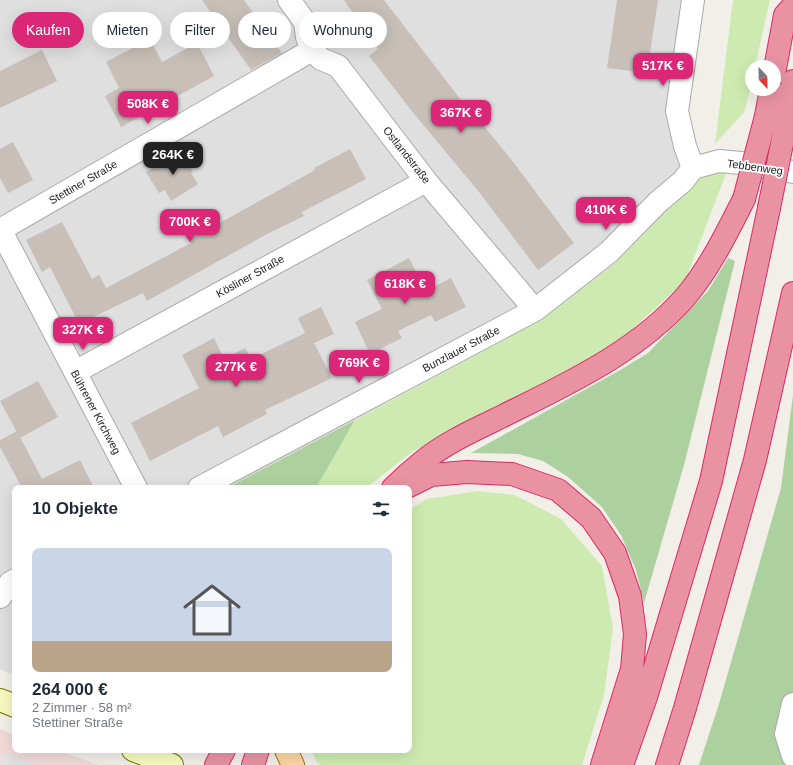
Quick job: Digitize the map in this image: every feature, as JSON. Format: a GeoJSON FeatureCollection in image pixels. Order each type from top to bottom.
{"type":"FeatureCollection","features":[{"type":"Feature","properties":{"kind":"highway"},"geometry":{"type":"LineString","coordinates":[[777,60],[785,15],[793,6]]}},
{"type":"Feature","properties":{"kind":"highway"},"geometry":{"type":"LineString","coordinates":[[396,485],[423,461],[466,434],[574,380],[631,346],[660,321],[686,295],[710,262],[744,199],[793,81]]}},
{"type":"Feature","properties":{"kind":"highway"},"geometry":{"type":"LineString","coordinates":[[622,765],[646,697],[711,481],[770,208],[777,118],[772,96]]}},
{"type":"Feature","properties":{"kind":"highway"},"geometry":{"type":"LineString","coordinates":[[667,765],[685,708],[755,460],[793,293]]}},
{"type":"Feature","properties":{"kind":"highway"},"geometry":{"type":"LineString","coordinates":[[411,485],[430,475],[467,472],[512,474],[558,490],[591,518],[615,553],[630,596],[635,634],[632,669],[602,765]]}},
{"type":"Feature","properties":{"kind":"highway"},"geometry":{"type":"LineString","coordinates":[[216,765],[222,753]]}},
{"type":"Feature","properties":{"kind":"highway"},"geometry":{"type":"LineString","coordinates":[[253,765],[257,753]]}},
{"type":"Feature","properties":{"kind":"main road"},"geometry":{"type":"LineString","coordinates":[[287,753],[293,765]]}},
{"type":"Feature","properties":{"kind":"street"},"geometry":{"type":"LineString","coordinates":[[289,0],[305,22],[307,37],[312,50]]}},
{"type":"Feature","properties":{"kind":"street"},"geometry":{"type":"LineString","coordinates":[[693,168],[685,146],[677,111],[694,0]]}},
{"type":"Feature","properties":{"kind":"street","name":"Ostlandstraße"},"geometry":{"type":"LineString","coordinates":[[312,50],[321,59],[338,66],[426,180],[535,310]]}},
{"type":"Feature","properties":{"kind":"street","name":"Stettiner Straße"},"geometry":{"type":"LineString","coordinates":[[0,230],[312,50]]}},
{"type":"Feature","properties":{"kind":"street","name":"Tebbenweg"},"geometry":{"type":"LineString","coordinates":[[693,168],[719,162],[741,163],[793,172]]}},
{"type":"Feature","properties":{"kind":"street","name":"Bunzlauer Straße"},"geometry":{"type":"LineString","coordinates":[[205,485],[535,310],[609,252],[658,202],[683,181],[693,168]]}},
{"type":"Feature","properties":{"kind":"street","name":"Kösliner Straße"},"geometry":{"type":"LineString","coordinates":[[75,372],[426,180]]}},
{"type":"Feature","properties":{"kind":"street","name":"Bührener Kirchweg"},"geometry":{"type":"LineString","coordinates":[[0,230],[134,485]]}},
{"type":"Feature","properties":{"kind":"street"},"geometry":{"type":"LineString","coordinates":[[0,597],[12,582]]}},
{"type":"Feature","properties":{"kind":"street"},"geometry":{"type":"LineString","coordinates":[[0,700],[12,705]]}},
{"type":"Feature","properties":{"kind":"street"},"geometry":{"type":"LineString","coordinates":[[793,704],[786,734],[793,756]]}},
{"type":"Feature","properties":{"kind":"street"},"geometry":{"type":"LineString","coordinates":[[141,753],[172,765]]}},
{"type":"Feature","properties":{"kind":"shaded area"},"geometry":{"type":"Polygon","coordinates":[[[0,0],[704,0],[686,116],[697,178],[614,264],[542,320],[233,485],[12,485],[12,675],[0,669],[0,0]]]}},
{"type":"Feature","properties":{"kind":"shaded area"},"geometry":{"type":"Polygon","coordinates":[[[0,729],[12,734],[12,753],[65,753],[99,765],[0,765],[0,729]]]}},
{"type":"Feature","properties":{"kind":"shaded area"},"geometry":{"type":"Polygon","coordinates":[[[3,752],[39,765],[0,765],[3,752]]]}},
{"type":"Feature","properties":{"kind":"green space"},"geometry":{"type":"Polygon","coordinates":[[[733,0],[770,0],[757,60],[745,60],[745,96],[748,96],[745,111],[715,144],[733,0]]]}},
{"type":"Feature","properties":{"kind":"green space"},"geometry":{"type":"Polygon","coordinates":[[[721,170],[727,171],[685,281],[616,344],[412,452],[370,485],[318,485],[355,420],[542,320],[614,264],[697,178],[721,170]]]}},
{"type":"Feature","properties":{"kind":"green space"},"geometry":{"type":"Polygon","coordinates":[[[728,258],[735,261],[684,465],[644,603],[636,570],[621,535],[602,507],[568,477],[543,461],[518,454],[471,453],[648,353],[708,291],[728,258]]]}},
{"type":"Feature","properties":{"kind":"green space"},"geometry":{"type":"Polygon","coordinates":[[[793,395],[793,765],[699,765],[719,704],[781,488],[793,395]]]}},
{"type":"Feature","properties":{"kind":"green space"},"geometry":{"type":"Polygon","coordinates":[[[355,420],[318,485],[233,485],[355,420]]]}},
{"type":"Feature","properties":{"kind":"green space"},"geometry":{"type":"Polygon","coordinates":[[[477,491],[515,495],[561,519],[602,566],[613,628],[604,695],[582,765],[321,765],[316,762],[313,753],[412,753],[412,508],[427,499],[477,491]]]}},
{"type":"Feature","properties":{"kind":"building"},"geometry":{"type":"Polygon","coordinates":[[[202,0],[244,0],[253,12],[238,12],[238,48],[278,48],[282,53],[251,70],[230,40],[230,12],[210,12],[202,0]]]}},
{"type":"Feature","properties":{"kind":"building"},"geometry":{"type":"Polygon","coordinates":[[[344,0],[384,0],[468,109],[469,108],[514,163],[574,243],[538,270],[479,192],[415,115],[369,56],[378,49],[377,48],[387,48],[387,12],[352,12],[344,0]]]}},
{"type":"Feature","properties":{"kind":"building"},"geometry":{"type":"Polygon","coordinates":[[[617,0],[658,0],[647,73],[607,68],[617,0]]]}},
{"type":"Feature","properties":{"kind":"building"},"geometry":{"type":"Polygon","coordinates":[[[133,48],[155,48],[162,62],[188,48],[200,48],[214,76],[121,127],[105,96],[119,88],[106,62],[133,48]]]}},
{"type":"Feature","properties":{"kind":"building"},"geometry":{"type":"Polygon","coordinates":[[[42,50],[57,81],[0,108],[0,71],[42,50]]]}},
{"type":"Feature","properties":{"kind":"building"},"geometry":{"type":"Polygon","coordinates":[[[13,142],[33,180],[8,193],[0,178],[0,149],[13,142]]]}},
{"type":"Feature","properties":{"kind":"building"},"geometry":{"type":"Polygon","coordinates":[[[350,149],[366,179],[302,212],[304,216],[267,234],[147,301],[143,293],[79,324],[50,267],[42,272],[26,240],[62,222],[92,279],[99,275],[106,288],[191,243],[189,240],[350,149]]]}},
{"type":"Feature","properties":{"kind":"building"},"geometry":{"type":"Polygon","coordinates":[[[180,151],[193,172],[191,173],[198,184],[171,201],[165,190],[159,193],[146,172],[180,151]]]}},
{"type":"Feature","properties":{"kind":"building"},"geometry":{"type":"Polygon","coordinates":[[[409,258],[426,291],[451,278],[466,307],[435,322],[431,315],[398,331],[402,338],[370,354],[355,322],[382,309],[367,280],[409,258]]]}},
{"type":"Feature","properties":{"kind":"building"},"geometry":{"type":"Polygon","coordinates":[[[321,307],[334,334],[314,343],[332,378],[265,410],[267,414],[223,437],[218,426],[150,461],[131,423],[199,388],[182,355],[214,338],[224,359],[245,348],[251,359],[305,333],[298,318],[321,307]]]}},
{"type":"Feature","properties":{"kind":"building"},"geometry":{"type":"Polygon","coordinates":[[[38,381],[58,417],[20,438],[0,401],[38,381]]]}},
{"type":"Feature","properties":{"kind":"building"},"geometry":{"type":"Polygon","coordinates":[[[17,431],[42,479],[80,460],[92,485],[20,485],[0,447],[0,440],[17,431]]]}}]}
